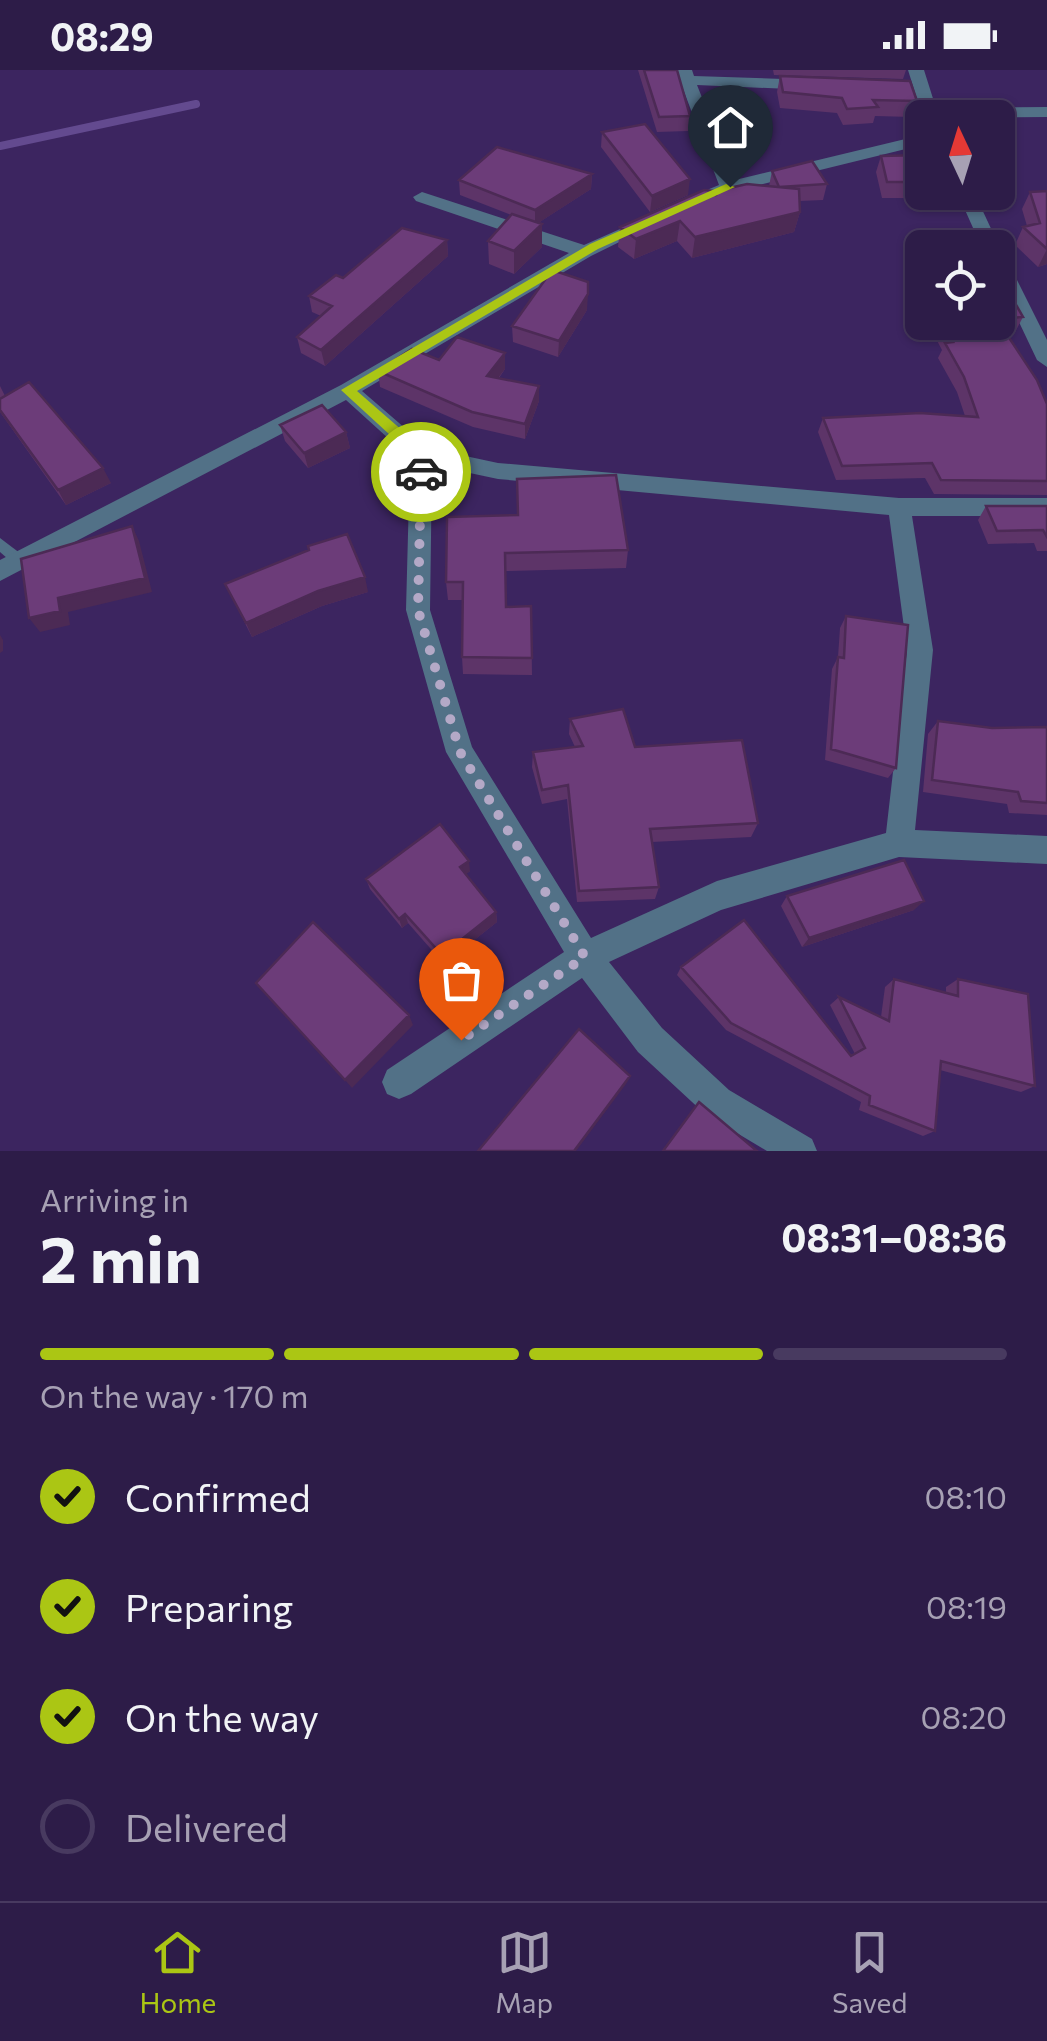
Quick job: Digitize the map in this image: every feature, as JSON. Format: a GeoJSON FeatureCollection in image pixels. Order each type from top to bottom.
{"type":"FeatureCollection","features":[{"type":"Feature","properties":{"kind":"street"},"geometry":{"type":"LineString","coordinates":[[916,70],[925,100]]}},
{"type":"Feature","properties":{"kind":"street"},"geometry":{"type":"LineString","coordinates":[[730,187],[687,75],[825,85]]}},
{"type":"Feature","properties":{"kind":"street"},"geometry":{"type":"LineString","coordinates":[[902,88],[922,89]]}},
{"type":"Feature","properties":{"kind":"street"},"geometry":{"type":"LineString","coordinates":[[1015,113],[1047,112]]}},
{"type":"Feature","properties":{"kind":"street"},"geometry":{"type":"LineString","coordinates":[[0,572],[348,390],[584,252],[730,187],[905,144]]}},
{"type":"Feature","properties":{"kind":"street"},"geometry":{"type":"LineString","coordinates":[[422,196],[584,252]]}},
{"type":"Feature","properties":{"kind":"street"},"geometry":{"type":"LineString","coordinates":[[1015,295],[1047,360]]}},
{"type":"Feature","properties":{"kind":"street"},"geometry":{"type":"LineString","coordinates":[[348,390],[422,456],[498,471],[899,507],[1047,506]]}},
{"type":"Feature","properties":{"kind":"street"},"geometry":{"type":"LineString","coordinates":[[422,456],[418,610],[460,752],[585,957],[650,1040],[717,1102],[800,1151]]}},
{"type":"Feature","properties":{"kind":"street"},"geometry":{"type":"LineString","coordinates":[[899,507],[920,650],[899,843]]}},
{"type":"Feature","properties":{"kind":"street"},"geometry":{"type":"LineString","coordinates":[[399,1082],[585,957],[717,896],[899,843],[1047,850]]}},
{"type":"Feature","properties":{"kind":"lane"},"geometry":{"type":"LineString","coordinates":[[0,544],[20,560]]}},
{"type":"Feature","properties":{"kind":"building"},"geometry":{"type":"Polygon","coordinates":[[[644,70],[677,70],[690,116],[659,117],[644,70]]]}},
{"type":"Feature","properties":{"kind":"building"},"geometry":{"type":"Polygon","coordinates":[[[780,76],[910,81],[917,100],[873,100],[878,107],[847,109],[842,98],[783,92],[780,76]]]}},
{"type":"Feature","properties":{"kind":"building"},"geometry":{"type":"Polygon","coordinates":[[[645,124],[690,179],[652,196],[602,132],[645,124]]]}},
{"type":"Feature","properties":{"kind":"building"},"geometry":{"type":"Polygon","coordinates":[[[497,147],[592,174],[535,210],[459,180],[497,147]]]}},
{"type":"Feature","properties":{"kind":"building"},"geometry":{"type":"Polygon","coordinates":[[[905,155],[905,182],[887,182],[881,156],[905,155]]]}},
{"type":"Feature","properties":{"kind":"building"},"geometry":{"type":"Polygon","coordinates":[[[812,161],[827,184],[779,187],[772,171],[812,161]]]}},
{"type":"Feature","properties":{"kind":"building"},"geometry":{"type":"Polygon","coordinates":[[[747,184],[799,189],[800,212],[695,237],[680,221],[636,239],[620,227],[704,190],[714,191],[716,196],[716,191],[747,184]]]}},
{"type":"Feature","properties":{"kind":"building"},"geometry":{"type":"Polygon","coordinates":[[[1047,191],[1047,249],[1023,227],[1040,223],[1030,192],[1047,191]]]}},
{"type":"Feature","properties":{"kind":"building"},"geometry":{"type":"Polygon","coordinates":[[[512,214],[542,224],[514,251],[488,241],[512,214]]]}},
{"type":"Feature","properties":{"kind":"building"},"geometry":{"type":"Polygon","coordinates":[[[402,228],[447,240],[321,350],[297,337],[332,306],[309,296],[336,275],[343,278],[402,228]]]}},
{"type":"Feature","properties":{"kind":"building"},"geometry":{"type":"Polygon","coordinates":[[[552,270],[588,282],[588,294],[559,341],[512,326],[552,270]]]}},
{"type":"Feature","properties":{"kind":"building"},"geometry":{"type":"Polygon","coordinates":[[[457,337],[505,353],[487,376],[539,386],[525,424],[472,412],[378,371],[412,349],[439,360],[457,337]]]}},
{"type":"Feature","properties":{"kind":"building"},"geometry":{"type":"Polygon","coordinates":[[[1011,340],[1037,380],[1047,404],[1047,481],[941,480],[932,463],[842,466],[823,418],[920,413],[978,417],[964,377],[945,343],[1011,340]]]}},
{"type":"Feature","properties":{"kind":"building"},"geometry":{"type":"Polygon","coordinates":[[[29,382],[103,468],[58,490],[0,410],[0,399],[29,382]]]}},
{"type":"Feature","properties":{"kind":"building"},"geometry":{"type":"Polygon","coordinates":[[[322,405],[346,432],[304,453],[280,425],[322,405]]]}},
{"type":"Feature","properties":{"kind":"building"},"geometry":{"type":"Polygon","coordinates":[[[616,475],[628,550],[505,553],[506,607],[531,606],[532,658],[462,657],[463,582],[446,582],[447,517],[518,515],[517,479],[616,475]]]}},
{"type":"Feature","properties":{"kind":"building"},"geometry":{"type":"Polygon","coordinates":[[[986,506],[1047,506],[1047,537],[1043,530],[997,531],[986,506]]]}},
{"type":"Feature","properties":{"kind":"building"},"geometry":{"type":"Polygon","coordinates":[[[132,526],[145,578],[58,598],[60,611],[29,618],[21,559],[132,526]]]}},
{"type":"Feature","properties":{"kind":"building"},"geometry":{"type":"Polygon","coordinates":[[[347,534],[365,577],[318,591],[246,623],[225,584],[309,550],[308,546],[347,534]]]}},
{"type":"Feature","properties":{"kind":"building"},"geometry":{"type":"Polygon","coordinates":[[[846,616],[908,625],[896,768],[831,749],[838,657],[844,658],[846,616]]]}},
{"type":"Feature","properties":{"kind":"building"},"geometry":{"type":"Polygon","coordinates":[[[623,709],[635,747],[742,740],[758,823],[650,829],[659,887],[579,891],[568,785],[542,790],[533,752],[583,746],[570,719],[623,709]]]}},
{"type":"Feature","properties":{"kind":"building"},"geometry":{"type":"Polygon","coordinates":[[[938,721],[992,728],[1047,727],[1047,803],[1021,801],[1018,792],[932,780],[938,721]]]}},
{"type":"Feature","properties":{"kind":"building"},"geometry":{"type":"Polygon","coordinates":[[[440,824],[469,861],[460,867],[496,912],[442,955],[405,914],[399,919],[366,879],[440,824]]]}},
{"type":"Feature","properties":{"kind":"building"},"geometry":{"type":"Polygon","coordinates":[[[904,860],[924,901],[809,938],[787,896],[904,860]]]}},
{"type":"Feature","properties":{"kind":"building"},"geometry":{"type":"Polygon","coordinates":[[[744,920],[851,1056],[865,1048],[839,997],[889,1021],[894,979],[958,996],[958,979],[1028,994],[1035,1086],[941,1061],[935,1131],[869,1105],[870,1096],[731,1023],[681,967],[744,920]]]}},
{"type":"Feature","properties":{"kind":"building"},"geometry":{"type":"Polygon","coordinates":[[[313,922],[409,1015],[345,1080],[256,983],[313,922]]]}},
{"type":"Feature","properties":{"kind":"building"},"geometry":{"type":"Polygon","coordinates":[[[579,1029],[630,1076],[574,1151],[478,1151],[579,1029]]]}},
{"type":"Feature","properties":{"kind":"building"},"geometry":{"type":"Polygon","coordinates":[[[699,1102],[757,1151],[663,1151],[699,1102]]]}},
{"type":"Feature","properties":{"kind":"waterway"},"geometry":{"type":"LineString","coordinates":[[0,146],[196,104]]}},
{"type":"Feature","properties":{"kind":"way so far"},"geometry":{"type":"LineString","coordinates":[[421,472],[418,610],[450,723],[460,752],[585,957],[461,1040]]}},
{"type":"Feature","properties":{"kind":"route"},"geometry":{"type":"LineString","coordinates":[[421,472],[422,456],[348,390],[594,247],[730,187]]}}]}
